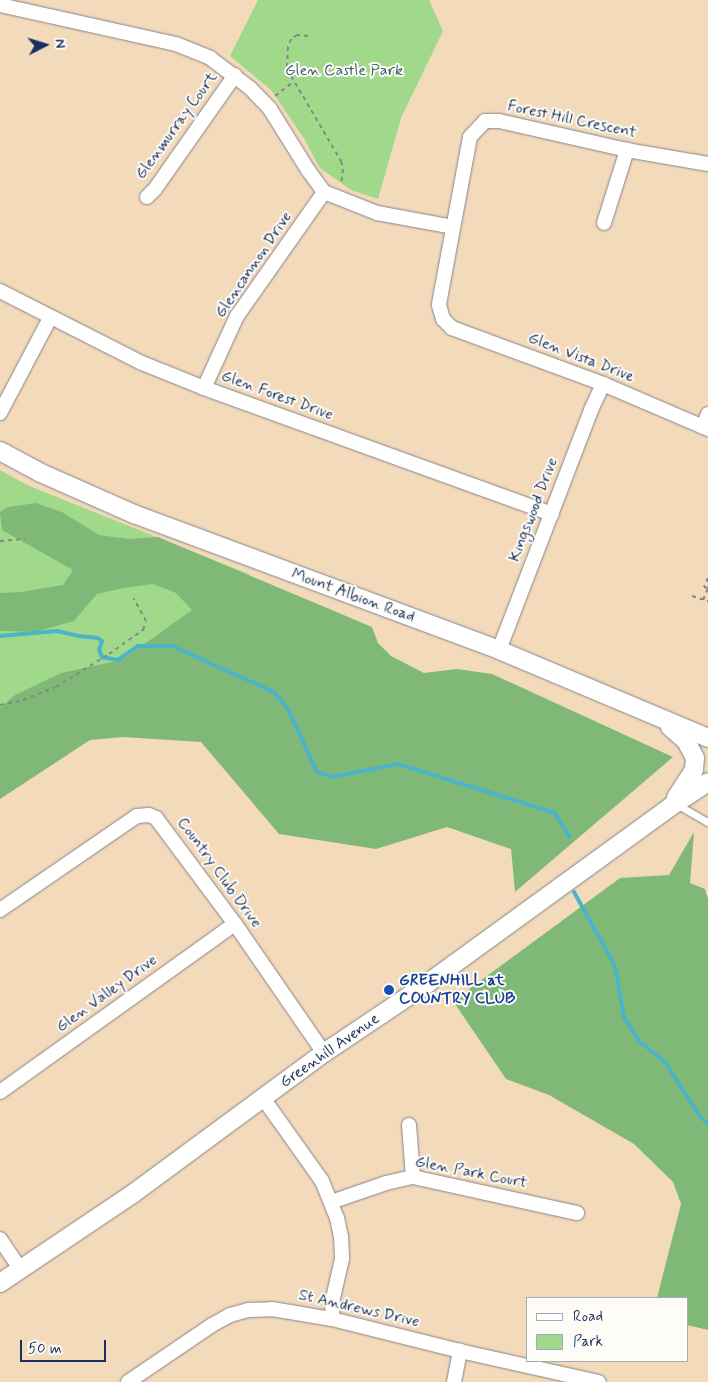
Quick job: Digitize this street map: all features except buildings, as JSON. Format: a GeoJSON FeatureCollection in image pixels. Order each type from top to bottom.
{"type":"FeatureCollection","features":[{"type":"Feature","properties":{"kind":"street"},"geometry":{"type":"LineString","coordinates":[[0,5],[176,44],[210,58],[235,75],[264,104],[324,192],[377,213],[453,227]]}},
{"type":"Feature","properties":{"kind":"street","name":"Glenmurray Court"},"geometry":{"type":"LineString","coordinates":[[147,197],[155,190],[235,75]]}},
{"type":"Feature","properties":{"kind":"street","name":"Forest Hill Crescent"},"geometry":{"type":"LineString","coordinates":[[443,319],[439,305],[470,137],[485,121],[500,121],[627,150],[708,164]]}},
{"type":"Feature","properties":{"kind":"street"},"geometry":{"type":"LineString","coordinates":[[604,223],[627,150]]}},
{"type":"Feature","properties":{"kind":"street","name":"Glencannon Drive"},"geometry":{"type":"LineString","coordinates":[[204,388],[237,316],[324,192]]}},
{"type":"Feature","properties":{"kind":"street","name":"Glen Forest Drive"},"geometry":{"type":"LineString","coordinates":[[0,291],[142,363],[204,388],[552,514]]}},
{"type":"Feature","properties":{"kind":"street"},"geometry":{"type":"LineString","coordinates":[[0,413],[50,318]]}},
{"type":"Feature","properties":{"kind":"street","name":"Glen Vista Drive"},"geometry":{"type":"LineString","coordinates":[[443,319],[452,328],[706,423]]}},
{"type":"Feature","properties":{"kind":"street","name":"Kingswood Drive"},"geometry":{"type":"LineString","coordinates":[[499,650],[591,410],[604,384]]}},
{"type":"Feature","properties":{"kind":"street","name":"Mount Albion Road"},"geometry":{"type":"LineString","coordinates":[[0,452],[41,473],[134,514],[499,650],[708,738]]}},
{"type":"Feature","properties":{"kind":"street"},"geometry":{"type":"LineString","coordinates":[[663,720],[686,741],[695,758],[694,770],[672,805]]}},
{"type":"Feature","properties":{"kind":"street","name":"Greenhill Avenue"},"geometry":{"type":"LineString","coordinates":[[0,1284],[134,1193],[324,1053],[436,978],[672,805],[708,782]]}},
{"type":"Feature","properties":{"kind":"street","name":"Country Club Drive"},"geometry":{"type":"LineString","coordinates":[[0,910],[130,820],[137,816],[149,815],[162,822],[324,1053]]}},
{"type":"Feature","properties":{"kind":"street","name":"Glen Valley Drive"},"geometry":{"type":"LineString","coordinates":[[0,1092],[235,924]]}},
{"type":"Feature","properties":{"kind":"street"},"geometry":{"type":"LineString","coordinates":[[263,1098],[322,1181],[331,1202],[341,1237],[342,1259],[333,1297],[332,1319]]}},
{"type":"Feature","properties":{"kind":"street"},"geometry":{"type":"LineString","coordinates":[[409,1125],[413,1177]]}},
{"type":"Feature","properties":{"kind":"street","name":"Glen Park Court"},"geometry":{"type":"LineString","coordinates":[[331,1202],[386,1183],[413,1177],[577,1213]]}},
{"type":"Feature","properties":{"kind":"street"},"geometry":{"type":"LineString","coordinates":[[0,1239],[20,1269]]}},
{"type":"Feature","properties":{"kind":"street","name":"St Andrews Drive"},"geometry":{"type":"LineString","coordinates":[[128,1382],[212,1325],[230,1315],[249,1310],[272,1308],[332,1319],[460,1351],[599,1382]]}},
{"type":"Feature","properties":{"kind":"street"},"geometry":{"type":"LineString","coordinates":[[454,1382],[460,1351]]}},
{"type":"Feature","properties":{"kind":"lane"},"geometry":{"type":"LineString","coordinates":[[672,805],[708,822]]}},
{"type":"Feature","properties":{"kind":"path"},"geometry":{"type":"LineString","coordinates":[[308,36],[297,36],[289,43],[286,62],[293,82],[341,160],[342,177],[338,198]]}},
{"type":"Feature","properties":{"kind":"path"},"geometry":{"type":"LineString","coordinates":[[264,104],[293,82]]}},
{"type":"Feature","properties":{"kind":"path"},"geometry":{"type":"LineString","coordinates":[[0,540],[25,540]]}},
{"type":"Feature","properties":{"kind":"path"},"geometry":{"type":"LineString","coordinates":[[703,600],[708,588],[704,587],[708,578]]}},
{"type":"Feature","properties":{"kind":"path"},"geometry":{"type":"LineString","coordinates":[[692,596],[708,602]]}},
{"type":"Feature","properties":{"kind":"path"},"geometry":{"type":"LineString","coordinates":[[0,705],[23,700],[56,687],[143,630],[146,621],[132,598]]}},
{"type":"Feature","properties":{"kind":"green space","name":"Glen Castle Park"},"geometry":{"type":"Polygon","coordinates":[[[258,0],[429,0],[443,31],[401,118],[378,199],[351,190],[320,168],[303,137],[271,90],[230,56],[258,0]]]}},
{"type":"Feature","properties":{"kind":"green space"},"geometry":{"type":"Polygon","coordinates":[[[0,470],[27,485],[251,575],[112,681],[0,734],[0,470]]]}},
{"type":"Feature","properties":{"kind":"green space"},"geometry":{"type":"Polygon","coordinates":[[[36,503],[62,512],[99,535],[129,539],[158,537],[372,627],[378,643],[391,656],[424,673],[457,669],[492,674],[673,757],[515,892],[511,849],[447,827],[376,849],[279,834],[201,742],[123,737],[90,740],[0,799],[0,708],[15,695],[61,673],[122,660],[192,610],[176,593],[153,584],[97,594],[74,621],[35,632],[0,631],[0,593],[21,592],[63,585],[73,570],[2,530],[0,512],[8,507],[36,503]]]}},
{"type":"Feature","properties":{"kind":"green space"},"geometry":{"type":"Polygon","coordinates":[[[694,832],[690,883],[705,889],[708,899],[708,1330],[688,1325],[688,1297],[657,1297],[681,1204],[673,1182],[634,1144],[549,1095],[506,1079],[453,1001],[620,878],[669,875],[694,832]]]}},
{"type":"Feature","properties":{"kind":"waterway"},"geometry":{"type":"LineString","coordinates":[[0,636],[57,631],[98,638],[102,641],[99,650],[102,657],[118,660],[138,646],[172,646],[274,692],[288,709],[317,772],[332,777],[398,764],[555,813],[570,837]]}},
{"type":"Feature","properties":{"kind":"waterway"},"geometry":{"type":"LineString","coordinates":[[574,892],[615,966],[624,1017],[639,1041],[665,1062],[699,1115],[708,1124]]}},
{"type":"Feature","properties":{"kind":"place","name":"GREENHILL at COUNTRY CLUB"},"geometry":{"type":"Point","coordinates":[389,990]}}]}
